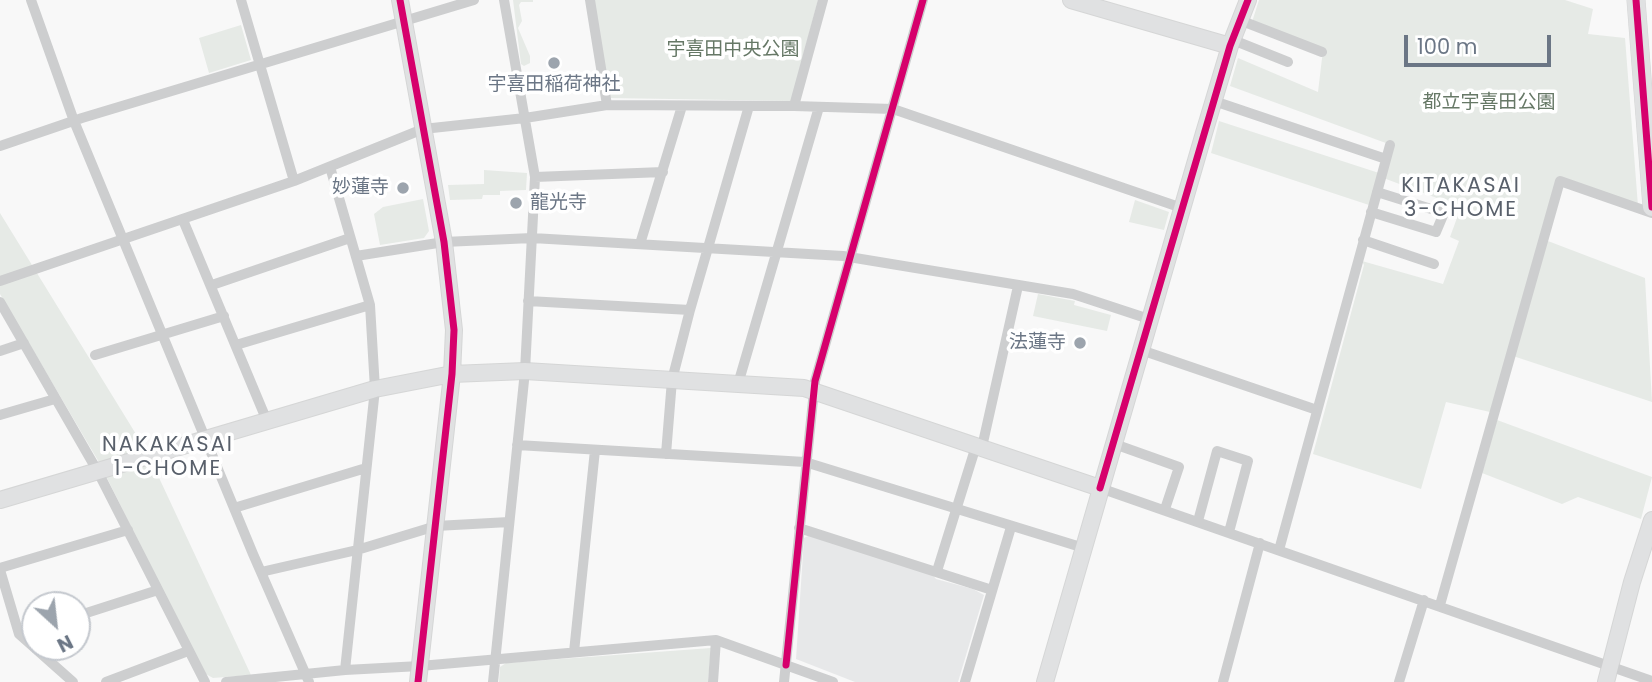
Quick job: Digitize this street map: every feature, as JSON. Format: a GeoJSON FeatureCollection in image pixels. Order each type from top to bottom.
{"type":"FeatureCollection","features":[{"type":"Feature","properties":{"kind":"main road"},"geometry":{"type":"LineString","coordinates":[[1636,0],[1652,207]]}},
{"type":"Feature","properties":{"kind":"street"},"geometry":{"type":"LineString","coordinates":[[32,0],[74,121],[234,508],[308,678]]}},
{"type":"Feature","properties":{"kind":"street"},"geometry":{"type":"LineString","coordinates":[[241,0],[294,181]]}},
{"type":"Feature","properties":{"kind":"street"},"geometry":{"type":"LineString","coordinates":[[400,0],[453,304],[452,374],[419,674]]}},
{"type":"Feature","properties":{"kind":"street"},"geometry":{"type":"LineString","coordinates":[[0,146],[74,121],[474,0]]}},
{"type":"Feature","properties":{"kind":"street"},"geometry":{"type":"LineString","coordinates":[[494,682],[524,371],[535,177],[505,0]]}},
{"type":"Feature","properties":{"kind":"street"},"geometry":{"type":"LineString","coordinates":[[590,0],[607,104]]}},
{"type":"Feature","properties":{"kind":"street"},"geometry":{"type":"LineString","coordinates":[[794,106],[823,0]]}},
{"type":"Feature","properties":{"kind":"street"},"geometry":{"type":"LineString","coordinates":[[784,682],[813,390],[923,0]]}},
{"type":"Feature","properties":{"kind":"street"},"geometry":{"type":"LineString","coordinates":[[1045,682],[1231,43],[1242,21],[1248,0]]}},
{"type":"Feature","properties":{"kind":"street"},"geometry":{"type":"LineString","coordinates":[[1079,1],[1231,43],[1288,62]]}},
{"type":"Feature","properties":{"kind":"street"},"geometry":{"type":"LineString","coordinates":[[1242,21],[1322,52]]}},
{"type":"Feature","properties":{"kind":"street"},"geometry":{"type":"LineString","coordinates":[[1214,101],[1386,159]]}},
{"type":"Feature","properties":{"kind":"street"},"geometry":{"type":"LineString","coordinates":[[0,281],[294,181],[423,129],[525,118],[607,104],[893,109],[1182,208]]}},
{"type":"Feature","properties":{"kind":"street"},"geometry":{"type":"LineString","coordinates":[[640,244],[682,106]]}},
{"type":"Feature","properties":{"kind":"street"},"geometry":{"type":"LineString","coordinates":[[666,454],[672,380],[750,106]]}},
{"type":"Feature","properties":{"kind":"street"},"geometry":{"type":"LineString","coordinates":[[738,384],[819,107]]}},
{"type":"Feature","properties":{"kind":"street"},"geometry":{"type":"LineString","coordinates":[[1279,550],[1390,145]]}},
{"type":"Feature","properties":{"kind":"street"},"geometry":{"type":"LineString","coordinates":[[330,167],[370,305],[375,389],[345,670]]}},
{"type":"Feature","properties":{"kind":"street"},"geometry":{"type":"LineString","coordinates":[[535,177],[663,172]]}},
{"type":"Feature","properties":{"kind":"street"},"geometry":{"type":"LineString","coordinates":[[1440,606],[1560,181],[1652,213]]}},
{"type":"Feature","properties":{"kind":"street"},"geometry":{"type":"LineString","coordinates":[[1371,212],[1436,232],[1444,213],[1377,191]]}},
{"type":"Feature","properties":{"kind":"street"},"geometry":{"type":"LineString","coordinates":[[183,220],[267,421]]}},
{"type":"Feature","properties":{"kind":"street"},"geometry":{"type":"LineString","coordinates":[[212,285],[350,238]]}},
{"type":"Feature","properties":{"kind":"street"},"geometry":{"type":"LineString","coordinates":[[356,256],[444,242],[532,238],[850,257],[1073,294],[1150,319]]}},
{"type":"Feature","properties":{"kind":"street"},"geometry":{"type":"LineString","coordinates":[[1363,240],[1434,264]]}},
{"type":"Feature","properties":{"kind":"street"},"geometry":{"type":"LineString","coordinates":[[937,571],[955,509],[979,446],[1018,286]]}},
{"type":"Feature","properties":{"kind":"street"},"geometry":{"type":"LineString","coordinates":[[528,301],[690,310]]}},
{"type":"Feature","properties":{"kind":"street"},"geometry":{"type":"LineString","coordinates":[[0,302],[98,472],[205,682]]}},
{"type":"Feature","properties":{"kind":"street"},"geometry":{"type":"LineString","coordinates":[[236,345],[370,305]]}},
{"type":"Feature","properties":{"kind":"street"},"geometry":{"type":"LineString","coordinates":[[95,355],[224,316]]}},
{"type":"Feature","properties":{"kind":"street"},"geometry":{"type":"LineString","coordinates":[[0,351],[24,343]]}},
{"type":"Feature","properties":{"kind":"street"},"geometry":{"type":"LineString","coordinates":[[1141,350],[1317,410]]}},
{"type":"Feature","properties":{"kind":"street"},"geometry":{"type":"LineString","coordinates":[[0,500],[375,389],[452,374],[524,371],[813,390],[1424,600],[1608,674],[1652,681]]}},
{"type":"Feature","properties":{"kind":"street"},"geometry":{"type":"LineString","coordinates":[[0,415],[55,399]]}},
{"type":"Feature","properties":{"kind":"street"},"geometry":{"type":"LineString","coordinates":[[517,445],[806,462],[1084,548]]}},
{"type":"Feature","properties":{"kind":"street"},"geometry":{"type":"LineString","coordinates":[[1120,446],[1179,467],[1165,509]]}},
{"type":"Feature","properties":{"kind":"street"},"geometry":{"type":"LineString","coordinates":[[574,652],[595,450]]}},
{"type":"Feature","properties":{"kind":"street"},"geometry":{"type":"LineString","coordinates":[[1198,521],[1217,451],[1248,461],[1228,532]]}},
{"type":"Feature","properties":{"kind":"street"},"geometry":{"type":"LineString","coordinates":[[234,508],[366,468]]}},
{"type":"Feature","properties":{"kind":"street"},"geometry":{"type":"LineString","coordinates":[[1608,674],[1632,582],[1652,520]]}},
{"type":"Feature","properties":{"kind":"street"},"geometry":{"type":"LineString","coordinates":[[261,572],[358,550],[436,526],[509,522]]}},
{"type":"Feature","properties":{"kind":"street"},"geometry":{"type":"LineString","coordinates":[[965,682],[1011,527]]}},
{"type":"Feature","properties":{"kind":"street"},"geometry":{"type":"LineString","coordinates":[[799,528],[992,590]]}},
{"type":"Feature","properties":{"kind":"street"},"geometry":{"type":"LineString","coordinates":[[73,682],[19,634],[0,569],[128,530]]}},
{"type":"Feature","properties":{"kind":"street"},"geometry":{"type":"LineString","coordinates":[[1223,682],[1260,543]]}},
{"type":"Feature","properties":{"kind":"street"},"geometry":{"type":"LineString","coordinates":[[91,612],[158,590]]}},
{"type":"Feature","properties":{"kind":"street"},"geometry":{"type":"LineString","coordinates":[[1399,682],[1424,600]]}},
{"type":"Feature","properties":{"kind":"street"},"geometry":{"type":"LineString","coordinates":[[713,682],[716,640]]}},
{"type":"Feature","properties":{"kind":"street"},"geometry":{"type":"LineString","coordinates":[[226,682],[308,678],[345,670],[419,674],[496,659],[716,640],[833,682]]}},
{"type":"Feature","properties":{"kind":"street"},"geometry":{"type":"LineString","coordinates":[[106,682],[188,651]]}},
{"type":"Feature","properties":{"kind":"shaded area"},"geometry":{"type":"Polygon","coordinates":[[[810,535],[931,573],[936,579],[973,589],[984,595],[958,682],[855,682],[796,659],[804,538],[810,535]]]}},
{"type":"Feature","properties":{"kind":"green space"},"geometry":{"type":"Polygon","coordinates":[[[513,0],[533,0],[521,2],[519,5],[522,21],[518,28],[530,56],[530,63],[524,66],[521,64],[513,0]]]}},
{"type":"Feature","properties":{"kind":"green space","name":"宇喜田中央公園"},"geometry":{"type":"Polygon","coordinates":[[[594,0],[818,0],[791,101],[610,98],[594,0]]]}},
{"type":"Feature","properties":{"kind":"green space","name":"都立宇喜田公園"},"geometry":{"type":"Polygon","coordinates":[[[1259,0],[1565,0],[1593,9],[1588,34],[1625,38],[1638,206],[1558,179],[1540,238],[1645,278],[1652,402],[1507,354],[1490,412],[1446,402],[1421,489],[1313,454],[1364,265],[1362,261],[1443,284],[1459,241],[1450,237],[1461,207],[1378,176],[1369,205],[1211,153],[1219,121],[1379,173],[1394,146],[1230,86],[1238,58],[1318,92],[1323,50],[1252,22],[1259,0]]]}},
{"type":"Feature","properties":{"kind":"green space"},"geometry":{"type":"Polygon","coordinates":[[[241,25],[251,60],[209,73],[199,38],[241,25]]]}},
{"type":"Feature","properties":{"kind":"green space"},"geometry":{"type":"Polygon","coordinates":[[[484,170],[527,173],[526,190],[500,191],[500,195],[483,195],[482,199],[450,200],[448,185],[484,184],[484,170]]]}},
{"type":"Feature","properties":{"kind":"green space"},"geometry":{"type":"Polygon","coordinates":[[[423,199],[429,231],[424,238],[380,245],[374,214],[383,207],[423,199]]]}},
{"type":"Feature","properties":{"kind":"green space"},"geometry":{"type":"Polygon","coordinates":[[[1135,200],[1169,212],[1164,230],[1129,222],[1135,200]]]}},
{"type":"Feature","properties":{"kind":"green space"},"geometry":{"type":"Polygon","coordinates":[[[0,213],[147,452],[251,675],[213,678],[204,673],[100,464],[0,294],[0,213]]]}},
{"type":"Feature","properties":{"kind":"green space"},"geometry":{"type":"Polygon","coordinates":[[[1038,294],[1075,301],[1074,305],[1111,315],[1107,331],[1033,316],[1038,294]]]}},
{"type":"Feature","properties":{"kind":"green space"},"geometry":{"type":"Polygon","coordinates":[[[1497,420],[1652,477],[1641,519],[1578,497],[1562,504],[1482,473],[1497,420]]]}},
{"type":"Feature","properties":{"kind":"green space"},"geometry":{"type":"Polygon","coordinates":[[[711,648],[708,682],[499,682],[500,667],[506,663],[711,648]]]}},
{"type":"Feature","properties":{"kind":"cycle path"},"geometry":{"type":"LineString","coordinates":[[400,0],[444,242],[454,330],[452,374],[418,682]]}},
{"type":"Feature","properties":{"kind":"cycle path"},"geometry":{"type":"LineString","coordinates":[[786,665],[815,381],[923,0]]}},
{"type":"Feature","properties":{"kind":"cycle path"},"geometry":{"type":"LineString","coordinates":[[1100,488],[1230,46],[1248,0]]}},
{"type":"Feature","properties":{"kind":"cycle path"},"geometry":{"type":"LineString","coordinates":[[1636,0],[1652,207]]}},
{"type":"Feature","properties":{"kind":"place","name":"宇喜田稲荷神社"},"geometry":{"type":"Point","coordinates":[554,63]}},
{"type":"Feature","properties":{"kind":"place","name":"妙蓮寺"},"geometry":{"type":"Point","coordinates":[403,188]}},
{"type":"Feature","properties":{"kind":"place","name":"龍光寺"},"geometry":{"type":"Point","coordinates":[516,203]}},
{"type":"Feature","properties":{"kind":"place","name":"法蓮寺"},"geometry":{"type":"Point","coordinates":[1080,343]}},
{"type":"Feature","properties":{"kind":"district","name":"KITAKASAI 3-CHOME"},"geometry":{"type":"Point","coordinates":[1461,199]}},
{"type":"Feature","properties":{"kind":"district","name":"NAKAKASAI 1-CHOME"},"geometry":{"type":"Point","coordinates":[168,458]}}]}
